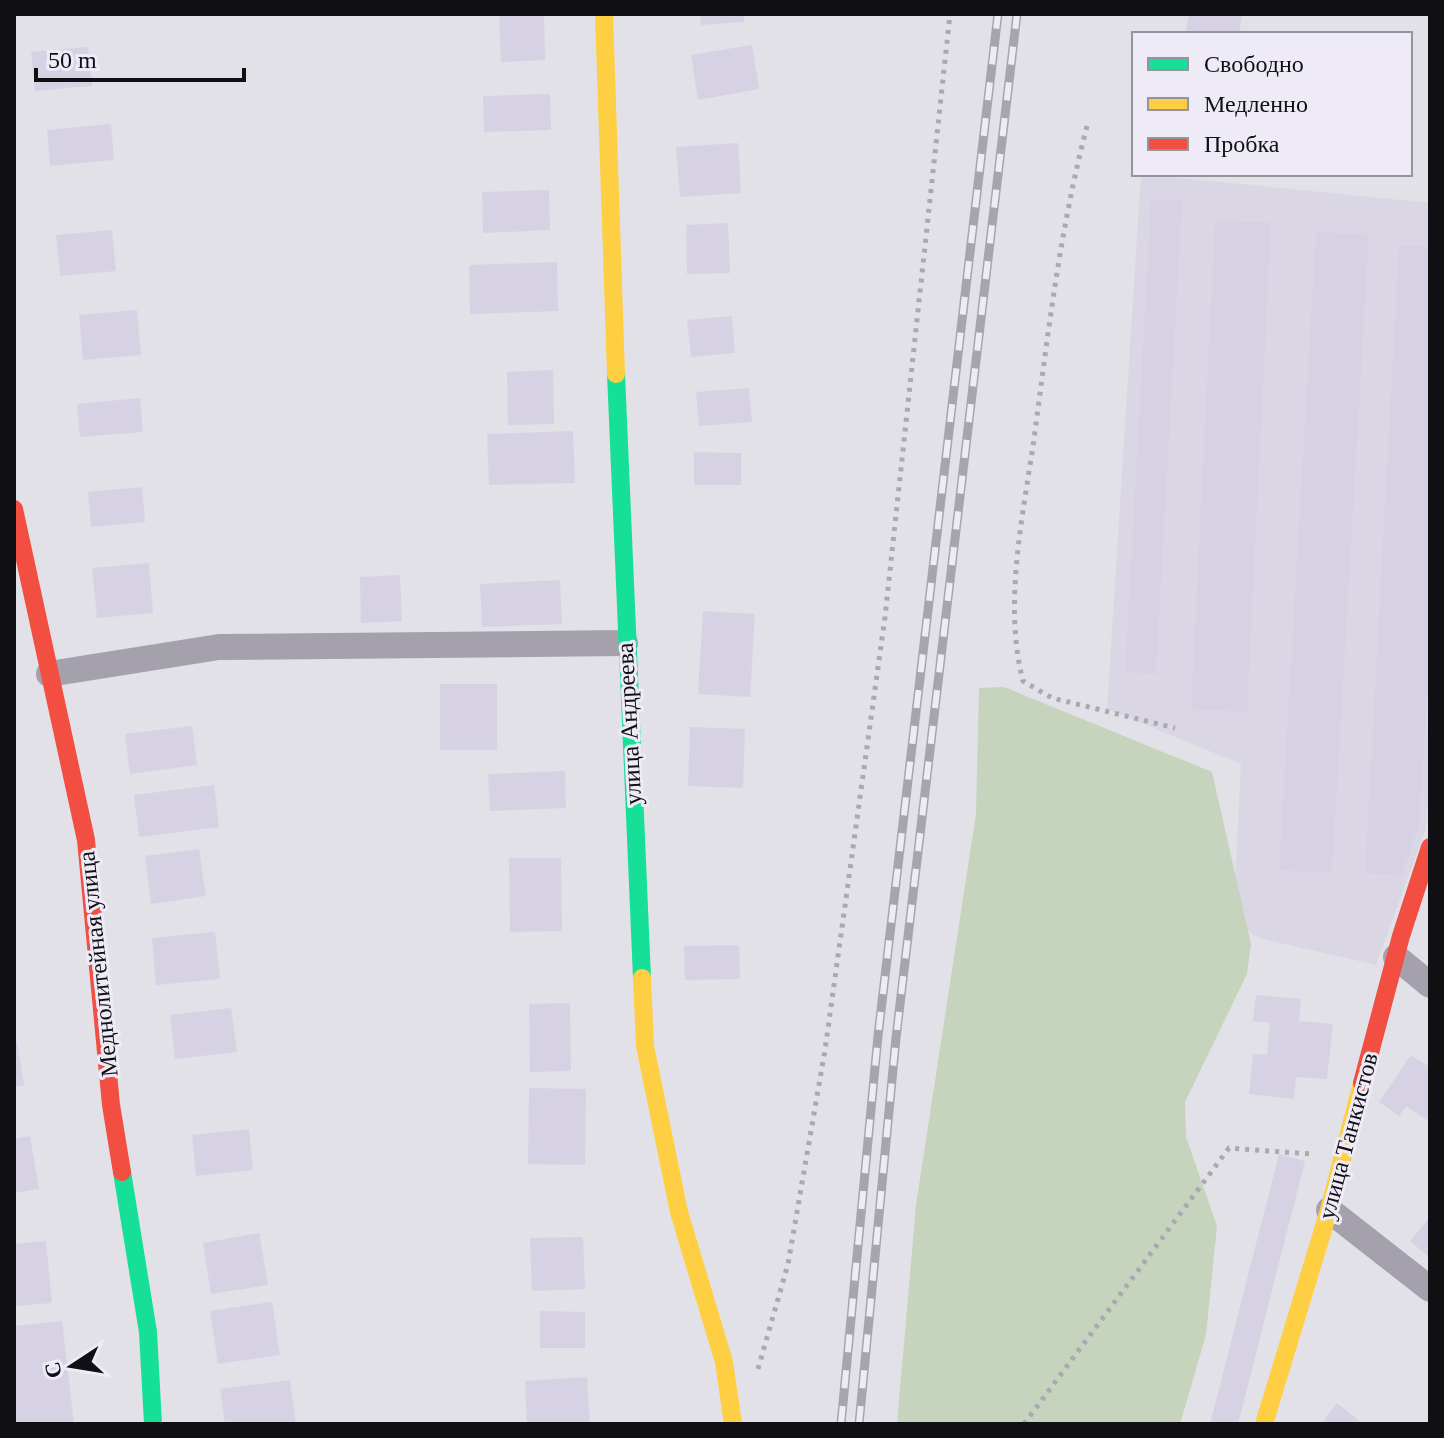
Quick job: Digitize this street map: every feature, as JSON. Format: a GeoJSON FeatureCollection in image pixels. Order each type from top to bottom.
{"type":"FeatureCollection","features":[{"type":"Feature","properties":{"kind":"street","name":"улица Андреева"},"geometry":{"type":"LineString","coordinates":[[604,14],[625,643],[645,1046],[679,1212],[724,1362],[733,1424]]}},
{"type":"Feature","properties":{"kind":"street","name":"Меднолитейная улица"},"geometry":{"type":"LineString","coordinates":[[14,509],[25,603],[49,674],[86,840],[111,1105],[148,1332],[153,1424]]}},
{"type":"Feature","properties":{"kind":"street"},"geometry":{"type":"LineString","coordinates":[[49,674],[219,647],[625,643]]}},
{"type":"Feature","properties":{"kind":"street","name":"улица Танкистов"},"geometry":{"type":"LineString","coordinates":[[1264,1424],[1329,1210],[1396,957],[1430,847]]}},
{"type":"Feature","properties":{"kind":"street"},"geometry":{"type":"LineString","coordinates":[[1396,957],[1430,985]]}},
{"type":"Feature","properties":{"kind":"street"},"geometry":{"type":"LineString","coordinates":[[1329,1210],[1430,1289]]}},
{"type":"Feature","properties":{"kind":"path"},"geometry":{"type":"LineString","coordinates":[[755,1380],[788,1264],[825,1050],[885,617],[950,14]]}},
{"type":"Feature","properties":{"kind":"path"},"geometry":{"type":"LineString","coordinates":[[1087,126],[1070,191],[1018,558],[1016,654],[1023,681],[1052,698],[1175,728]]}},
{"type":"Feature","properties":{"kind":"path"},"geometry":{"type":"LineString","coordinates":[[1024,1424],[1229,1148],[1343,1156]]}},
{"type":"Feature","properties":{"kind":"shaded area"},"geometry":{"type":"Polygon","coordinates":[[[1141,176],[1430,203],[1430,781],[1426,828],[1376,965],[1259,938],[1233,921],[1241,764],[1107,709],[1141,176]]]}},
{"type":"Feature","properties":{"kind":"green space"},"geometry":{"type":"Polygon","coordinates":[[[1004,687],[1212,772],[1251,944],[1247,974],[1185,1102],[1186,1137],[1217,1226],[1206,1335],[1180,1424],[897,1424],[916,1205],[976,814],[979,688],[1004,687]]]}},
{"type":"Feature","properties":{"kind":"building"},"geometry":{"type":"Polygon","coordinates":[[[499,14],[544,14],[545,60],[501,62],[499,14]]]}},
{"type":"Feature","properties":{"kind":"building"},"geometry":{"type":"Polygon","coordinates":[[[700,14],[744,14],[744,22],[701,25],[700,14]]]}},
{"type":"Feature","properties":{"kind":"building"},"geometry":{"type":"Polygon","coordinates":[[[1189,14],[1242,14],[1239,32],[1186,32],[1189,14]]]}},
{"type":"Feature","properties":{"kind":"building"},"geometry":{"type":"Polygon","coordinates":[[[752,45],[759,89],[698,100],[691,55],[752,45]]]}},
{"type":"Feature","properties":{"kind":"building"},"geometry":{"type":"Polygon","coordinates":[[[88,47],[92,86],[35,91],[31,52],[88,47]]]}},
{"type":"Feature","properties":{"kind":"building"},"geometry":{"type":"Polygon","coordinates":[[[550,94],[551,130],[484,132],[483,96],[550,94]]]}},
{"type":"Feature","properties":{"kind":"building"},"geometry":{"type":"Polygon","coordinates":[[[111,124],[114,160],[50,166],[47,130],[111,124]]]}},
{"type":"Feature","properties":{"kind":"building"},"geometry":{"type":"Polygon","coordinates":[[[738,143],[741,193],[680,197],[676,147],[738,143]]]}},
{"type":"Feature","properties":{"kind":"building"},"geometry":{"type":"Polygon","coordinates":[[[549,190],[550,230],[483,233],[482,192],[549,190]]]}},
{"type":"Feature","properties":{"kind":"building"},"geometry":{"type":"Polygon","coordinates":[[[1151,199],[1182,201],[1156,674],[1125,672],[1151,199]]]}},
{"type":"Feature","properties":{"kind":"building"},"geometry":{"type":"Polygon","coordinates":[[[1215,220],[1271,223],[1247,712],[1191,709],[1215,220]]]}},
{"type":"Feature","properties":{"kind":"building"},"geometry":{"type":"Polygon","coordinates":[[[728,223],[730,273],[687,274],[686,225],[728,223]]]}},
{"type":"Feature","properties":{"kind":"building"},"geometry":{"type":"Polygon","coordinates":[[[112,230],[116,271],[60,276],[56,235],[112,230]]]}},
{"type":"Feature","properties":{"kind":"building"},"geometry":{"type":"Polygon","coordinates":[[[1316,232],[1369,235],[1332,873],[1279,870],[1316,232]]]}},
{"type":"Feature","properties":{"kind":"building"},"geometry":{"type":"Polygon","coordinates":[[[1399,245],[1430,247],[1430,648],[1419,824],[1402,875],[1365,873],[1399,245]]]}},
{"type":"Feature","properties":{"kind":"building"},"geometry":{"type":"Polygon","coordinates":[[[557,262],[558,311],[470,314],[469,265],[557,262]]]}},
{"type":"Feature","properties":{"kind":"building"},"geometry":{"type":"Polygon","coordinates":[[[137,310],[141,355],[83,360],[79,315],[137,310]]]}},
{"type":"Feature","properties":{"kind":"building"},"geometry":{"type":"Polygon","coordinates":[[[732,316],[735,353],[691,357],[687,320],[732,316]]]}},
{"type":"Feature","properties":{"kind":"building"},"geometry":{"type":"Polygon","coordinates":[[[553,370],[554,424],[508,425],[507,372],[553,370]]]}},
{"type":"Feature","properties":{"kind":"building"},"geometry":{"type":"Polygon","coordinates":[[[749,388],[752,422],[699,426],[696,392],[749,388]]]}},
{"type":"Feature","properties":{"kind":"building"},"geometry":{"type":"Polygon","coordinates":[[[140,398],[143,432],[80,437],[77,404],[140,398]]]}},
{"type":"Feature","properties":{"kind":"building"},"geometry":{"type":"Polygon","coordinates":[[[573,431],[575,483],[489,485],[487,434],[573,431]]]}},
{"type":"Feature","properties":{"kind":"building"},"geometry":{"type":"Polygon","coordinates":[[[694,452],[741,453],[741,485],[694,485],[694,452]]]}},
{"type":"Feature","properties":{"kind":"building"},"geometry":{"type":"Polygon","coordinates":[[[142,487],[145,522],[91,527],[88,492],[142,487]]]}},
{"type":"Feature","properties":{"kind":"building"},"geometry":{"type":"Polygon","coordinates":[[[149,563],[153,613],[97,618],[92,568],[149,563]]]}},
{"type":"Feature","properties":{"kind":"building"},"geometry":{"type":"Polygon","coordinates":[[[400,575],[402,621],[361,623],[360,577],[400,575]]]}},
{"type":"Feature","properties":{"kind":"building"},"geometry":{"type":"Polygon","coordinates":[[[560,580],[562,624],[482,627],[480,584],[560,580]]]}},
{"type":"Feature","properties":{"kind":"building"},"geometry":{"type":"Polygon","coordinates":[[[703,611],[755,614],[750,697],[698,694],[703,611]]]}},
{"type":"Feature","properties":{"kind":"building"},"geometry":{"type":"Polygon","coordinates":[[[440,684],[497,684],[497,750],[440,750],[440,684]]]}},
{"type":"Feature","properties":{"kind":"building"},"geometry":{"type":"Polygon","coordinates":[[[192,726],[197,765],[130,774],[125,734],[192,726]]]}},
{"type":"Feature","properties":{"kind":"building"},"geometry":{"type":"Polygon","coordinates":[[[690,727],[745,729],[743,788],[688,786],[690,727]]]}},
{"type":"Feature","properties":{"kind":"building"},"geometry":{"type":"Polygon","coordinates":[[[565,771],[566,808],[490,811],[488,774],[565,771]]]}},
{"type":"Feature","properties":{"kind":"building"},"geometry":{"type":"Polygon","coordinates":[[[214,785],[219,827],[139,837],[134,795],[214,785]]]}},
{"type":"Feature","properties":{"kind":"building"},"geometry":{"type":"Polygon","coordinates":[[[199,849],[206,896],[151,904],[145,856],[199,849]]]}},
{"type":"Feature","properties":{"kind":"building"},"geometry":{"type":"Polygon","coordinates":[[[509,858],[561,858],[562,931],[510,932],[509,858]]]}},
{"type":"Feature","properties":{"kind":"building"},"geometry":{"type":"Polygon","coordinates":[[[215,932],[220,979],[156,985],[152,938],[215,932]]]}},
{"type":"Feature","properties":{"kind":"building"},"geometry":{"type":"Polygon","coordinates":[[[739,945],[740,979],[685,980],[684,946],[739,945]]]}},
{"type":"Feature","properties":{"kind":"building"},"geometry":{"type":"Polygon","coordinates":[[[1256,995],[1301,999],[1299,1021],[1333,1024],[1327,1079],[1296,1077],[1294,1099],[1249,1094],[1253,1054],[1267,1055],[1270,1023],[1253,1021],[1256,995]]]}},
{"type":"Feature","properties":{"kind":"building"},"geometry":{"type":"Polygon","coordinates":[[[570,1003],[571,1071],[530,1072],[529,1004],[570,1003]]]}},
{"type":"Feature","properties":{"kind":"building"},"geometry":{"type":"Polygon","coordinates":[[[231,1008],[237,1052],[175,1059],[170,1015],[231,1008]]]}},
{"type":"Feature","properties":{"kind":"building"},"geometry":{"type":"Polygon","coordinates":[[[14,1042],[17,1042],[24,1085],[14,1087],[14,1042]]]}},
{"type":"Feature","properties":{"kind":"building"},"geometry":{"type":"Polygon","coordinates":[[[1411,1055],[1428,1066],[1430,1063],[1430,1122],[1406,1106],[1399,1116],[1379,1102],[1411,1055]]]}},
{"type":"Feature","properties":{"kind":"building"},"geometry":{"type":"Polygon","coordinates":[[[529,1088],[586,1089],[585,1165],[528,1164],[529,1088]]]}},
{"type":"Feature","properties":{"kind":"building"},"geometry":{"type":"Polygon","coordinates":[[[249,1129],[253,1170],[196,1176],[192,1135],[249,1129]]]}},
{"type":"Feature","properties":{"kind":"building"},"geometry":{"type":"Polygon","coordinates":[[[30,1136],[39,1189],[14,1193],[14,1139],[30,1136]]]}},
{"type":"Feature","properties":{"kind":"building"},"geometry":{"type":"Polygon","coordinates":[[[1279,1154],[1305,1161],[1238,1424],[1210,1424],[1279,1154]]]}},
{"type":"Feature","properties":{"kind":"building"},"geometry":{"type":"Polygon","coordinates":[[[1430,1217],[1430,1258],[1410,1241],[1430,1217]]]}},
{"type":"Feature","properties":{"kind":"building"},"geometry":{"type":"Polygon","coordinates":[[[259,1233],[268,1285],[211,1294],[203,1243],[259,1233]]]}},
{"type":"Feature","properties":{"kind":"building"},"geometry":{"type":"Polygon","coordinates":[[[583,1237],[585,1289],[532,1291],[530,1238],[583,1237]]]}},
{"type":"Feature","properties":{"kind":"building"},"geometry":{"type":"Polygon","coordinates":[[[46,1241],[52,1303],[14,1306],[14,1244],[46,1241]]]}},
{"type":"Feature","properties":{"kind":"building"},"geometry":{"type":"Polygon","coordinates":[[[272,1302],[280,1355],[218,1364],[210,1311],[272,1302]]]}},
{"type":"Feature","properties":{"kind":"building"},"geometry":{"type":"Polygon","coordinates":[[[540,1311],[585,1312],[585,1348],[540,1348],[540,1311]]]}},
{"type":"Feature","properties":{"kind":"building"},"geometry":{"type":"Polygon","coordinates":[[[62,1321],[74,1424],[14,1424],[14,1326],[62,1321]]]}},
{"type":"Feature","properties":{"kind":"building"},"geometry":{"type":"Polygon","coordinates":[[[587,1377],[590,1424],[527,1424],[525,1381],[587,1377]]]}},
{"type":"Feature","properties":{"kind":"building"},"geometry":{"type":"Polygon","coordinates":[[[290,1380],[296,1424],[225,1424],[220,1389],[290,1380]]]}},
{"type":"Feature","properties":{"kind":"building"},"geometry":{"type":"Polygon","coordinates":[[[1337,1403],[1363,1424],[1321,1424],[1337,1403]]]}},
{"type":"Feature","properties":{"kind":"railway"},"geometry":{"type":"LineString","coordinates":[[841,1424],[878,1036],[998,14]]}},
{"type":"Feature","properties":{"kind":"railway"},"geometry":{"type":"LineString","coordinates":[[859,1424],[896,1038],[1017,14]]}},
{"type":"Feature","properties":{"kind":"traffic: fast"},"geometry":{"type":"LineString","coordinates":[[616,374],[642,978]]}},
{"type":"Feature","properties":{"kind":"traffic: fast"},"geometry":{"type":"LineString","coordinates":[[122,1172],[148,1332],[153,1424]]}},
{"type":"Feature","properties":{"kind":"traffic: slow"},"geometry":{"type":"LineString","coordinates":[[604,14],[616,374]]}},
{"type":"Feature","properties":{"kind":"traffic: slow"},"geometry":{"type":"LineString","coordinates":[[642,978],[645,1046],[679,1212],[724,1362],[733,1424]]}},
{"type":"Feature","properties":{"kind":"traffic: slow"},"geometry":{"type":"LineString","coordinates":[[1264,1424],[1329,1210],[1362,1083]]}},
{"type":"Feature","properties":{"kind":"traffic: jam"},"geometry":{"type":"LineString","coordinates":[[14,509],[86,840],[111,1105],[122,1172]]}},
{"type":"Feature","properties":{"kind":"traffic: jam"},"geometry":{"type":"LineString","coordinates":[[1362,1083],[1401,936],[1430,847]]}}]}
